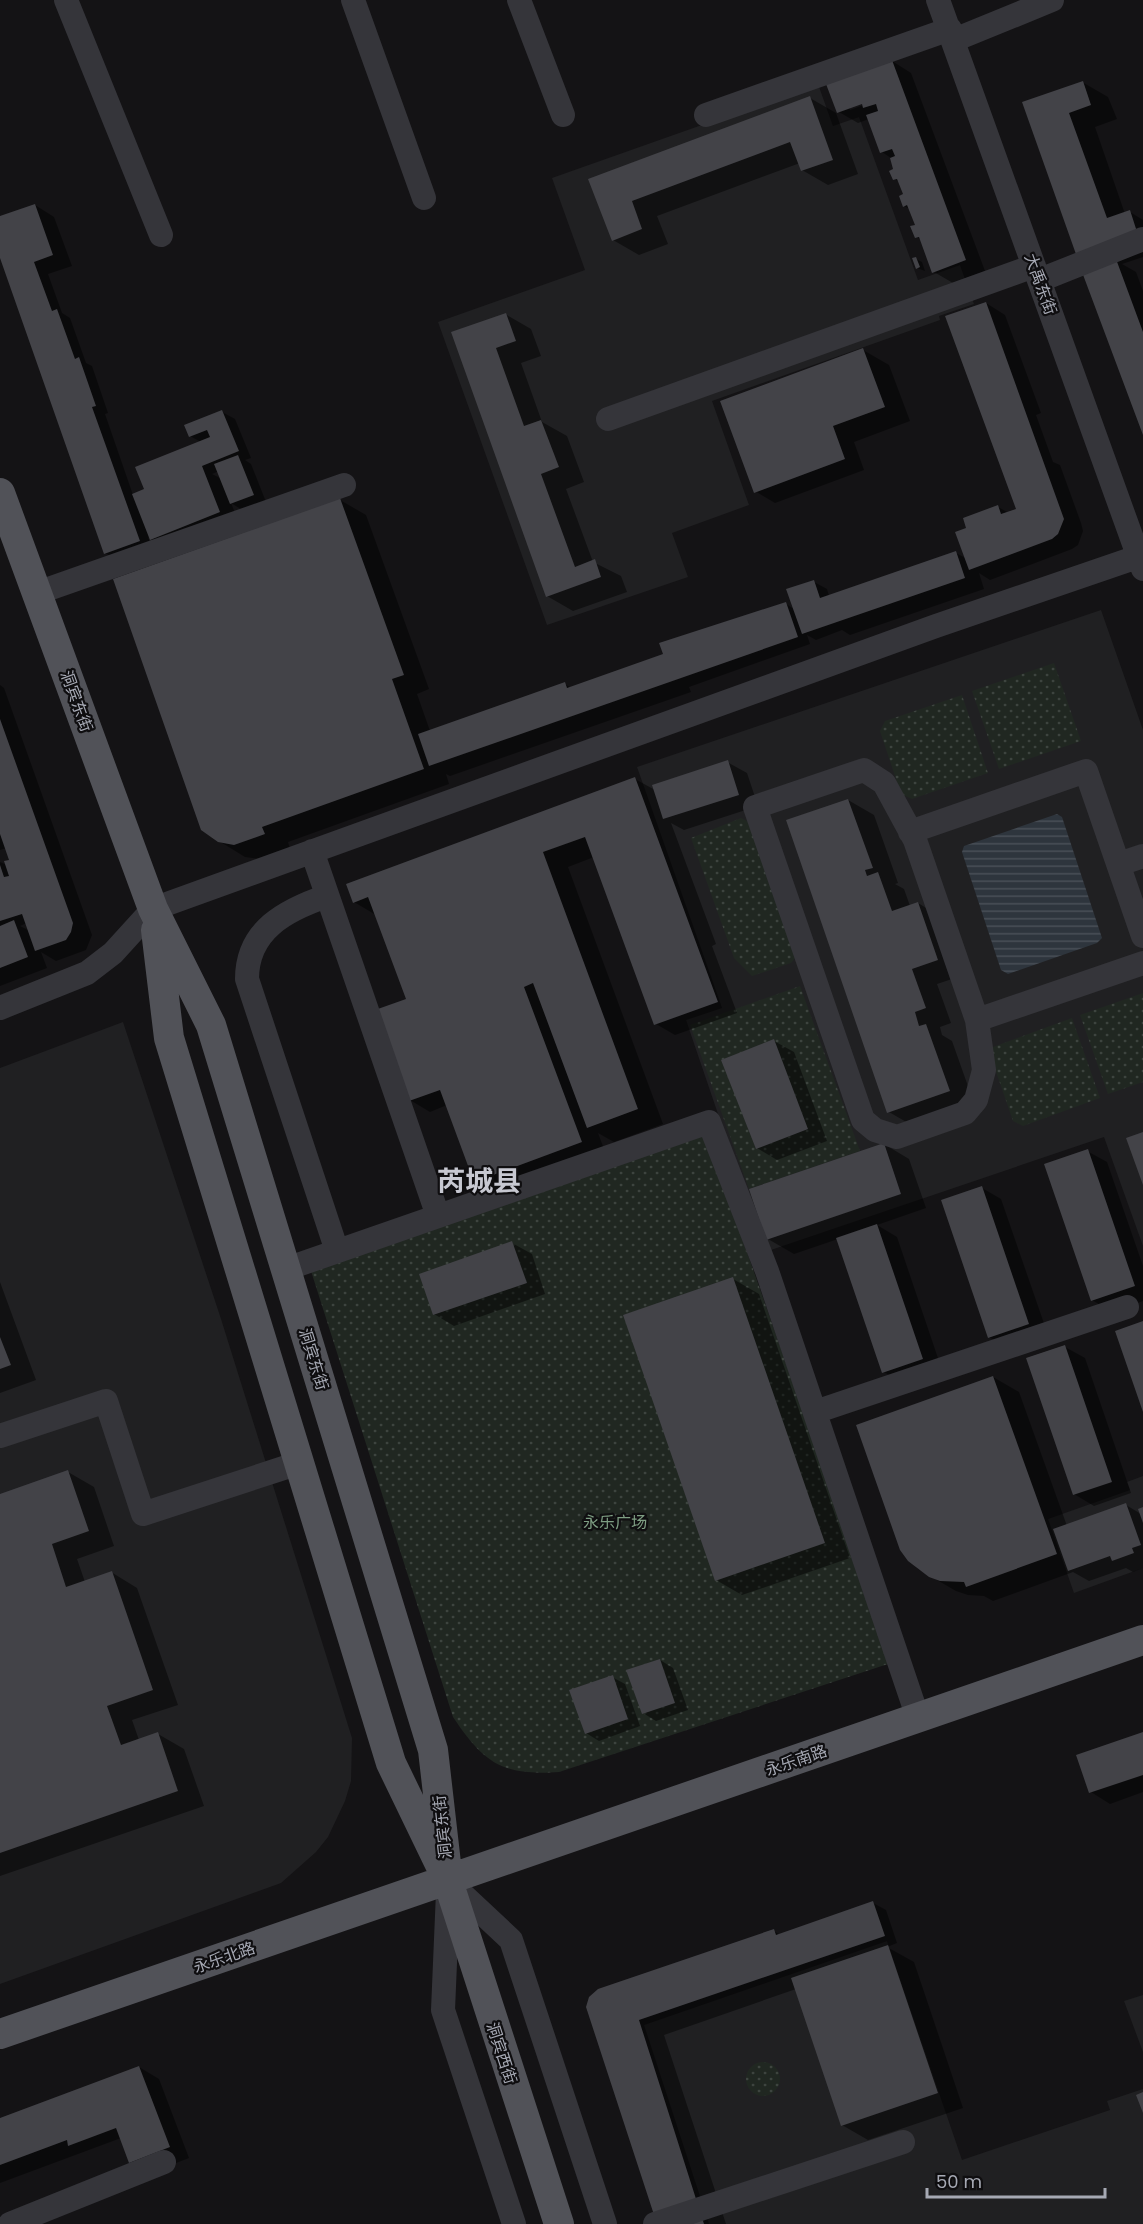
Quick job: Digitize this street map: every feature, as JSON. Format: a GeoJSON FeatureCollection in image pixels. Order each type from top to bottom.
{"type":"FeatureCollection","features":[{"type":"Feature","properties":{"kind":"main road","name":"洞宾东街"},"geometry":{"type":"LineString","coordinates":[[0,493],[153,909],[211,1025],[433,1750],[448,1881]]}},
{"type":"Feature","properties":{"kind":"main road","name":"洞宾东街"},"geometry":{"type":"LineString","coordinates":[[153,909],[169,1038],[391,1763],[448,1881]]}},
{"type":"Feature","properties":{"kind":"main road","name":"永乐南路"},"geometry":{"type":"LineString","coordinates":[[448,1881],[1143,1640]]}},
{"type":"Feature","properties":{"kind":"main road","name":"永乐北路"},"geometry":{"type":"LineString","coordinates":[[0,2034],[448,1881]]}},
{"type":"Feature","properties":{"kind":"main road","name":"洞宾西街"},"geometry":{"type":"LineString","coordinates":[[448,1881],[559,2224]]}},
{"type":"Feature","properties":{"kind":"street"},"geometry":{"type":"LineString","coordinates":[[66,0],[161,235]]}},
{"type":"Feature","properties":{"kind":"street"},"geometry":{"type":"LineString","coordinates":[[352,0],[424,198]]}},
{"type":"Feature","properties":{"kind":"street"},"geometry":{"type":"LineString","coordinates":[[519,0],[563,115]]}},
{"type":"Feature","properties":{"kind":"street","name":"大禹东街"},"geometry":{"type":"LineString","coordinates":[[938,0],[1142,560]]}},
{"type":"Feature","properties":{"kind":"street"},"geometry":{"type":"LineString","coordinates":[[706,115],[1052,0]]}},
{"type":"Feature","properties":{"kind":"street"},"geometry":{"type":"LineString","coordinates":[[609,419],[1143,239]]}},
{"type":"Feature","properties":{"kind":"street"},"geometry":{"type":"LineString","coordinates":[[37,593],[344,485]]}},
{"type":"Feature","properties":{"kind":"street"},"geometry":{"type":"LineString","coordinates":[[0,1008],[87,973],[113,952],[153,909],[936,626],[1142,560]]}},
{"type":"Feature","properties":{"kind":"street"},"geometry":{"type":"LineString","coordinates":[[864,770],[884,783],[910,832],[977,1020],[984,1070],[976,1100],[965,1113],[897,1137],[886,1135],[863,1120],[755,807],[864,770]]}},
{"type":"Feature","properties":{"kind":"street"},"geometry":{"type":"LineString","coordinates":[[910,832],[1086,771],[1143,936]]}},
{"type":"Feature","properties":{"kind":"street"},"geometry":{"type":"LineString","coordinates":[[312,851],[438,1216]]}},
{"type":"Feature","properties":{"kind":"street"},"geometry":{"type":"LineString","coordinates":[[1119,864],[1143,856]]}},
{"type":"Feature","properties":{"kind":"street"},"geometry":{"type":"LineString","coordinates":[[327,896],[302,905],[271,923],[261,933],[249,956],[247,979],[337,1251]]}},
{"type":"Feature","properties":{"kind":"street"},"geometry":{"type":"LineString","coordinates":[[977,1020],[1143,963]]}},
{"type":"Feature","properties":{"kind":"street"},"geometry":{"type":"LineString","coordinates":[[286,1269],[709,1122],[768,1271],[918,1718]]}},
{"type":"Feature","properties":{"kind":"street"},"geometry":{"type":"LineString","coordinates":[[815,1412],[1127,1307]]}},
{"type":"Feature","properties":{"kind":"street"},"geometry":{"type":"LineString","coordinates":[[0,1436],[106,1401],[143,1514],[299,1462]]}},
{"type":"Feature","properties":{"kind":"street"},"geometry":{"type":"LineString","coordinates":[[448,1881],[443,2010],[514,2224]]}},
{"type":"Feature","properties":{"kind":"street"},"geometry":{"type":"LineString","coordinates":[[448,1881],[511,1940],[605,2224]]}},
{"type":"Feature","properties":{"kind":"street"},"geometry":{"type":"LineString","coordinates":[[655,2224],[903,2142]]}},
{"type":"Feature","properties":{"kind":"street"},"geometry":{"type":"LineString","coordinates":[[10,2224],[164,2162]]}},
{"type":"Feature","properties":{"kind":"shaded area"},"geometry":{"type":"Polygon","coordinates":[[[818,84],[833,126],[859,117],[918,280],[960,265],[974,304],[939,316],[940,320],[712,401],[749,505],[672,533],[688,577],[547,625],[438,322],[585,270],[552,178],[818,84]]]}},
{"type":"Feature","properties":{"kind":"shaded area"},"geometry":{"type":"Polygon","coordinates":[[[1101,610],[1143,730],[1143,1246],[1104,1137],[765,1252],[686,1020],[722,1008],[637,767],[1101,610]]]}},
{"type":"Feature","properties":{"kind":"shaded area"},"geometry":{"type":"Polygon","coordinates":[[[1057,814],[1062,817],[1102,938],[1097,943],[1008,974],[1001,970],[962,852],[964,846],[1057,814]]]}},
{"type":"Feature","properties":{"kind":"shaded area"},"geometry":{"type":"Polygon","coordinates":[[[123,1022],[221,1319],[352,1738],[351,1781],[345,1801],[328,1837],[316,1852],[281,1883],[0,1984],[0,1068],[123,1022]]]}},
{"type":"Feature","properties":{"kind":"shaded area"},"geometry":{"type":"Polygon","coordinates":[[[1143,1476],[1143,1568],[1074,1593],[1048,1519],[1130,1490],[1127,1482],[1143,1476]]]}},
{"type":"Feature","properties":{"kind":"shaded area"},"geometry":{"type":"Polygon","coordinates":[[[887,1941],[962,2160],[1110,2110],[1107,2101],[1143,2089],[1143,2224],[709,2224],[644,2025],[887,1941]]]}},
{"type":"Feature","properties":{"kind":"shaded area"},"geometry":{"type":"Polygon","coordinates":[[[1143,1995],[1143,2052],[1124,2001],[1143,1995]]]}},
{"type":"Feature","properties":{"kind":"green space"},"geometry":{"type":"Polygon","coordinates":[[[1054,663],[1081,741],[999,769],[972,691],[1054,663]]]}},
{"type":"Feature","properties":{"kind":"green space"},"geometry":{"type":"Polygon","coordinates":[[[962,695],[988,773],[912,799],[901,794],[880,731],[885,721],[962,695]]]}},
{"type":"Feature","properties":{"kind":"green space"},"geometry":{"type":"Polygon","coordinates":[[[741,818],[749,822],[796,957],[791,963],[752,976],[734,958],[691,838],[741,818]]]}},
{"type":"Feature","properties":{"kind":"green space"},"geometry":{"type":"Polygon","coordinates":[[[800,986],[860,1151],[749,1189],[690,1025],[800,986]],[[774,1040],[722,1060],[756,1149],[808,1129],[774,1040]]]}},
{"type":"Feature","properties":{"kind":"green space"},"geometry":{"type":"Polygon","coordinates":[[[1143,993],[1143,1082],[1108,1094],[1080,1015],[1143,993]]]}},
{"type":"Feature","properties":{"kind":"green space"},"geometry":{"type":"Polygon","coordinates":[[[1072,1018],[1100,1098],[1023,1126],[1013,1121],[991,1057],[993,1047],[1072,1018]]]}},
{"type":"Feature","properties":{"kind":"green space","name":"永乐广场"},"geometry":{"type":"Polygon","coordinates":[[[705,1132],[891,1663],[559,1772],[523,1772],[509,1768],[485,1756],[453,1717],[311,1271],[705,1132]]]}},
{"type":"Feature","properties":{"kind":"green space"},"geometry":{"type":"Polygon","coordinates":[[[763,2062],[775,2067],[780,2079],[775,2091],[763,2096],[751,2091],[746,2079],[751,2067],[763,2062]]]}},
{"type":"Feature","properties":{"kind":"building"},"geometry":{"type":"Polygon","coordinates":[[[892,60],[966,260],[932,273],[919,237],[915,238],[910,226],[915,225],[907,205],[903,207],[899,196],[903,194],[897,179],[893,180],[889,171],[893,169],[890,158],[895,156],[892,149],[880,153],[866,115],[878,111],[876,104],[863,108],[862,104],[837,113],[826,84],[892,60]]]}},
{"type":"Feature","properties":{"kind":"building"},"geometry":{"type":"Polygon","coordinates":[[[1083,81],[1091,105],[1069,113],[1107,218],[1130,210],[1138,235],[1077,257],[1022,102],[1083,81]]]}},
{"type":"Feature","properties":{"kind":"building"},"geometry":{"type":"Polygon","coordinates":[[[810,96],[833,160],[801,171],[790,142],[632,201],[642,229],[612,241],[588,179],[810,96]]]}},
{"type":"Feature","properties":{"kind":"building"},"geometry":{"type":"Polygon","coordinates":[[[35,204],[53,255],[34,262],[52,311],[57,309],[75,359],[79,357],[96,406],[92,407],[140,541],[104,554],[0,258],[0,216],[35,204]]]}},
{"type":"Feature","properties":{"kind":"building"},"geometry":{"type":"Polygon","coordinates":[[[916,257],[920,267],[916,269],[912,258],[916,257]]]}},
{"type":"Feature","properties":{"kind":"building"},"geometry":{"type":"Polygon","coordinates":[[[1116,259],[1143,332],[1143,435],[1082,272],[1116,259]]]}},
{"type":"Feature","properties":{"kind":"building"},"geometry":{"type":"Polygon","coordinates":[[[986,302],[1064,519],[1058,534],[1052,539],[969,570],[955,532],[966,528],[963,518],[998,505],[1001,514],[1016,509],[945,316],[986,302]]]}},
{"type":"Feature","properties":{"kind":"building"},"geometry":{"type":"Polygon","coordinates":[[[506,313],[516,341],[496,348],[524,426],[541,420],[559,467],[541,474],[575,567],[595,559],[601,577],[546,597],[451,332],[506,313]]]}},
{"type":"Feature","properties":{"kind":"building"},"geometry":{"type":"Polygon","coordinates":[[[863,348],[885,407],[833,426],[845,459],[754,493],[720,401],[863,348]]]}},
{"type":"Feature","properties":{"kind":"building"},"geometry":{"type":"Polygon","coordinates":[[[222,410],[239,451],[202,466],[220,512],[150,540],[132,494],[144,489],[135,467],[210,437],[207,430],[189,437],[184,425],[222,410]]]}},
{"type":"Feature","properties":{"kind":"building"},"geometry":{"type":"Polygon","coordinates":[[[238,455],[254,495],[230,504],[214,464],[238,455]]]}},
{"type":"Feature","properties":{"kind":"building"},"geometry":{"type":"Polygon","coordinates":[[[340,498],[404,675],[392,679],[424,769],[262,827],[265,834],[234,845],[218,842],[201,830],[113,579],[340,498]]]}},
{"type":"Feature","properties":{"kind":"building"},"geometry":{"type":"Polygon","coordinates":[[[956,551],[965,578],[802,634],[786,589],[814,580],[820,598],[956,551]]]}},
{"type":"Feature","properties":{"kind":"building"},"geometry":{"type":"Polygon","coordinates":[[[786,602],[798,637],[429,766],[418,734],[565,682],[567,688],[663,654],[659,643],[786,602]]]}},
{"type":"Feature","properties":{"kind":"building"},"geometry":{"type":"Polygon","coordinates":[[[0,719],[73,923],[66,940],[35,951],[22,914],[0,921],[0,865],[4,877],[9,876],[4,861],[9,860],[0,834],[0,719]]]}},
{"type":"Feature","properties":{"kind":"building"},"geometry":{"type":"Polygon","coordinates":[[[728,760],[739,795],[663,819],[652,785],[728,760]]]}},
{"type":"Feature","properties":{"kind":"building"},"geometry":{"type":"Polygon","coordinates":[[[635,777],[718,1002],[654,1025],[585,837],[543,852],[638,1109],[587,1128],[533,983],[524,987],[582,1142],[474,1182],[440,1090],[409,1101],[375,1010],[406,999],[368,897],[353,903],[346,884],[635,777]]]}},
{"type":"Feature","properties":{"kind":"building"},"geometry":{"type":"Polygon","coordinates":[[[848,799],[873,868],[865,870],[867,876],[878,872],[892,911],[918,902],[938,960],[912,969],[926,1008],[915,1012],[919,1026],[926,1024],[950,1091],[887,1113],[786,820],[848,799]]]}},
{"type":"Feature","properties":{"kind":"building"},"geometry":{"type":"Polygon","coordinates":[[[14,920],[28,957],[0,968],[0,926],[14,920]]]}},
{"type":"Feature","properties":{"kind":"building"},"geometry":{"type":"Polygon","coordinates":[[[774,1039],[808,1129],[756,1149],[721,1060],[774,1039]]]}},
{"type":"Feature","properties":{"kind":"building"},"geometry":{"type":"Polygon","coordinates":[[[1143,1132],[1143,1185],[1126,1138],[1143,1132]]]}},
{"type":"Feature","properties":{"kind":"building"},"geometry":{"type":"Polygon","coordinates":[[[884,1143],[901,1194],[766,1240],[749,1189],[884,1143]]]}},
{"type":"Feature","properties":{"kind":"building"},"geometry":{"type":"Polygon","coordinates":[[[1088,1149],[1135,1286],[1091,1301],[1044,1164],[1088,1149]]]}},
{"type":"Feature","properties":{"kind":"building"},"geometry":{"type":"Polygon","coordinates":[[[982,1186],[1029,1324],[988,1338],[941,1200],[982,1186]]]}},
{"type":"Feature","properties":{"kind":"building"},"geometry":{"type":"Polygon","coordinates":[[[877,1224],[923,1359],[882,1373],[836,1238],[877,1224]]]}},
{"type":"Feature","properties":{"kind":"building"},"geometry":{"type":"Polygon","coordinates":[[[512,1241],[527,1283],[433,1315],[419,1274],[512,1241]]]}},
{"type":"Feature","properties":{"kind":"building"},"geometry":{"type":"Polygon","coordinates":[[[733,1277],[825,1543],[715,1581],[623,1315],[733,1277]]]}},
{"type":"Feature","properties":{"kind":"building"},"geometry":{"type":"Polygon","coordinates":[[[1143,1321],[1143,1412],[1115,1331],[1143,1321]]]}},
{"type":"Feature","properties":{"kind":"building"},"geometry":{"type":"Polygon","coordinates":[[[0,1337],[11,1365],[0,1369],[0,1337]]]}},
{"type":"Feature","properties":{"kind":"building"},"geometry":{"type":"Polygon","coordinates":[[[1065,1345],[1112,1482],[1073,1495],[1026,1358],[1065,1345]]]}},
{"type":"Feature","properties":{"kind":"building"},"geometry":{"type":"Polygon","coordinates":[[[993,1376],[1057,1554],[966,1587],[964,1582],[940,1581],[929,1577],[908,1561],[900,1550],[856,1425],[993,1376]]]}},
{"type":"Feature","properties":{"kind":"building"},"geometry":{"type":"Polygon","coordinates":[[[68,1470],[89,1531],[52,1544],[66,1587],[112,1571],[153,1690],[107,1706],[121,1745],[158,1732],[178,1791],[0,1853],[0,1494],[68,1470]]]}},
{"type":"Feature","properties":{"kind":"building"},"geometry":{"type":"Polygon","coordinates":[[[1126,1503],[1141,1545],[1132,1548],[1134,1553],[1112,1561],[1110,1556],[1068,1571],[1053,1529],[1126,1503]]]}},
{"type":"Feature","properties":{"kind":"building"},"geometry":{"type":"Polygon","coordinates":[[[1143,1507],[1143,1523],[1138,1509],[1143,1507]]]}},
{"type":"Feature","properties":{"kind":"building"},"geometry":{"type":"Polygon","coordinates":[[[660,1659],[675,1703],[642,1714],[626,1670],[660,1659]]]}},
{"type":"Feature","properties":{"kind":"building"},"geometry":{"type":"Polygon","coordinates":[[[613,1675],[628,1719],[585,1734],[569,1690],[613,1675]]]}},
{"type":"Feature","properties":{"kind":"building"},"geometry":{"type":"Polygon","coordinates":[[[1143,1732],[1143,1775],[1089,1793],[1076,1755],[1143,1732]]]}},
{"type":"Feature","properties":{"kind":"building"},"geometry":{"type":"Polygon","coordinates":[[[873,1901],[885,1936],[639,2020],[704,2224],[657,2224],[586,2007],[589,1997],[598,1989],[774,1929],[776,1935],[873,1901]]]}},
{"type":"Feature","properties":{"kind":"building"},"geometry":{"type":"Polygon","coordinates":[[[888,1945],[938,2093],[841,2126],[791,1978],[888,1945]]]}},
{"type":"Feature","properties":{"kind":"building"},"geometry":{"type":"Polygon","coordinates":[[[139,2066],[170,2147],[129,2163],[116,2128],[68,2146],[67,2140],[0,2165],[0,2118],[139,2066]]]}},
{"type":"Feature","properties":{"kind":"building"},"geometry":{"type":"Polygon","coordinates":[[[1143,2092],[1143,2113],[1136,2095],[1143,2092]]]}},
{"type":"Feature","properties":{"kind":"district","name":"芮城县"},"geometry":{"type":"Point","coordinates":[479,1181]}}]}
